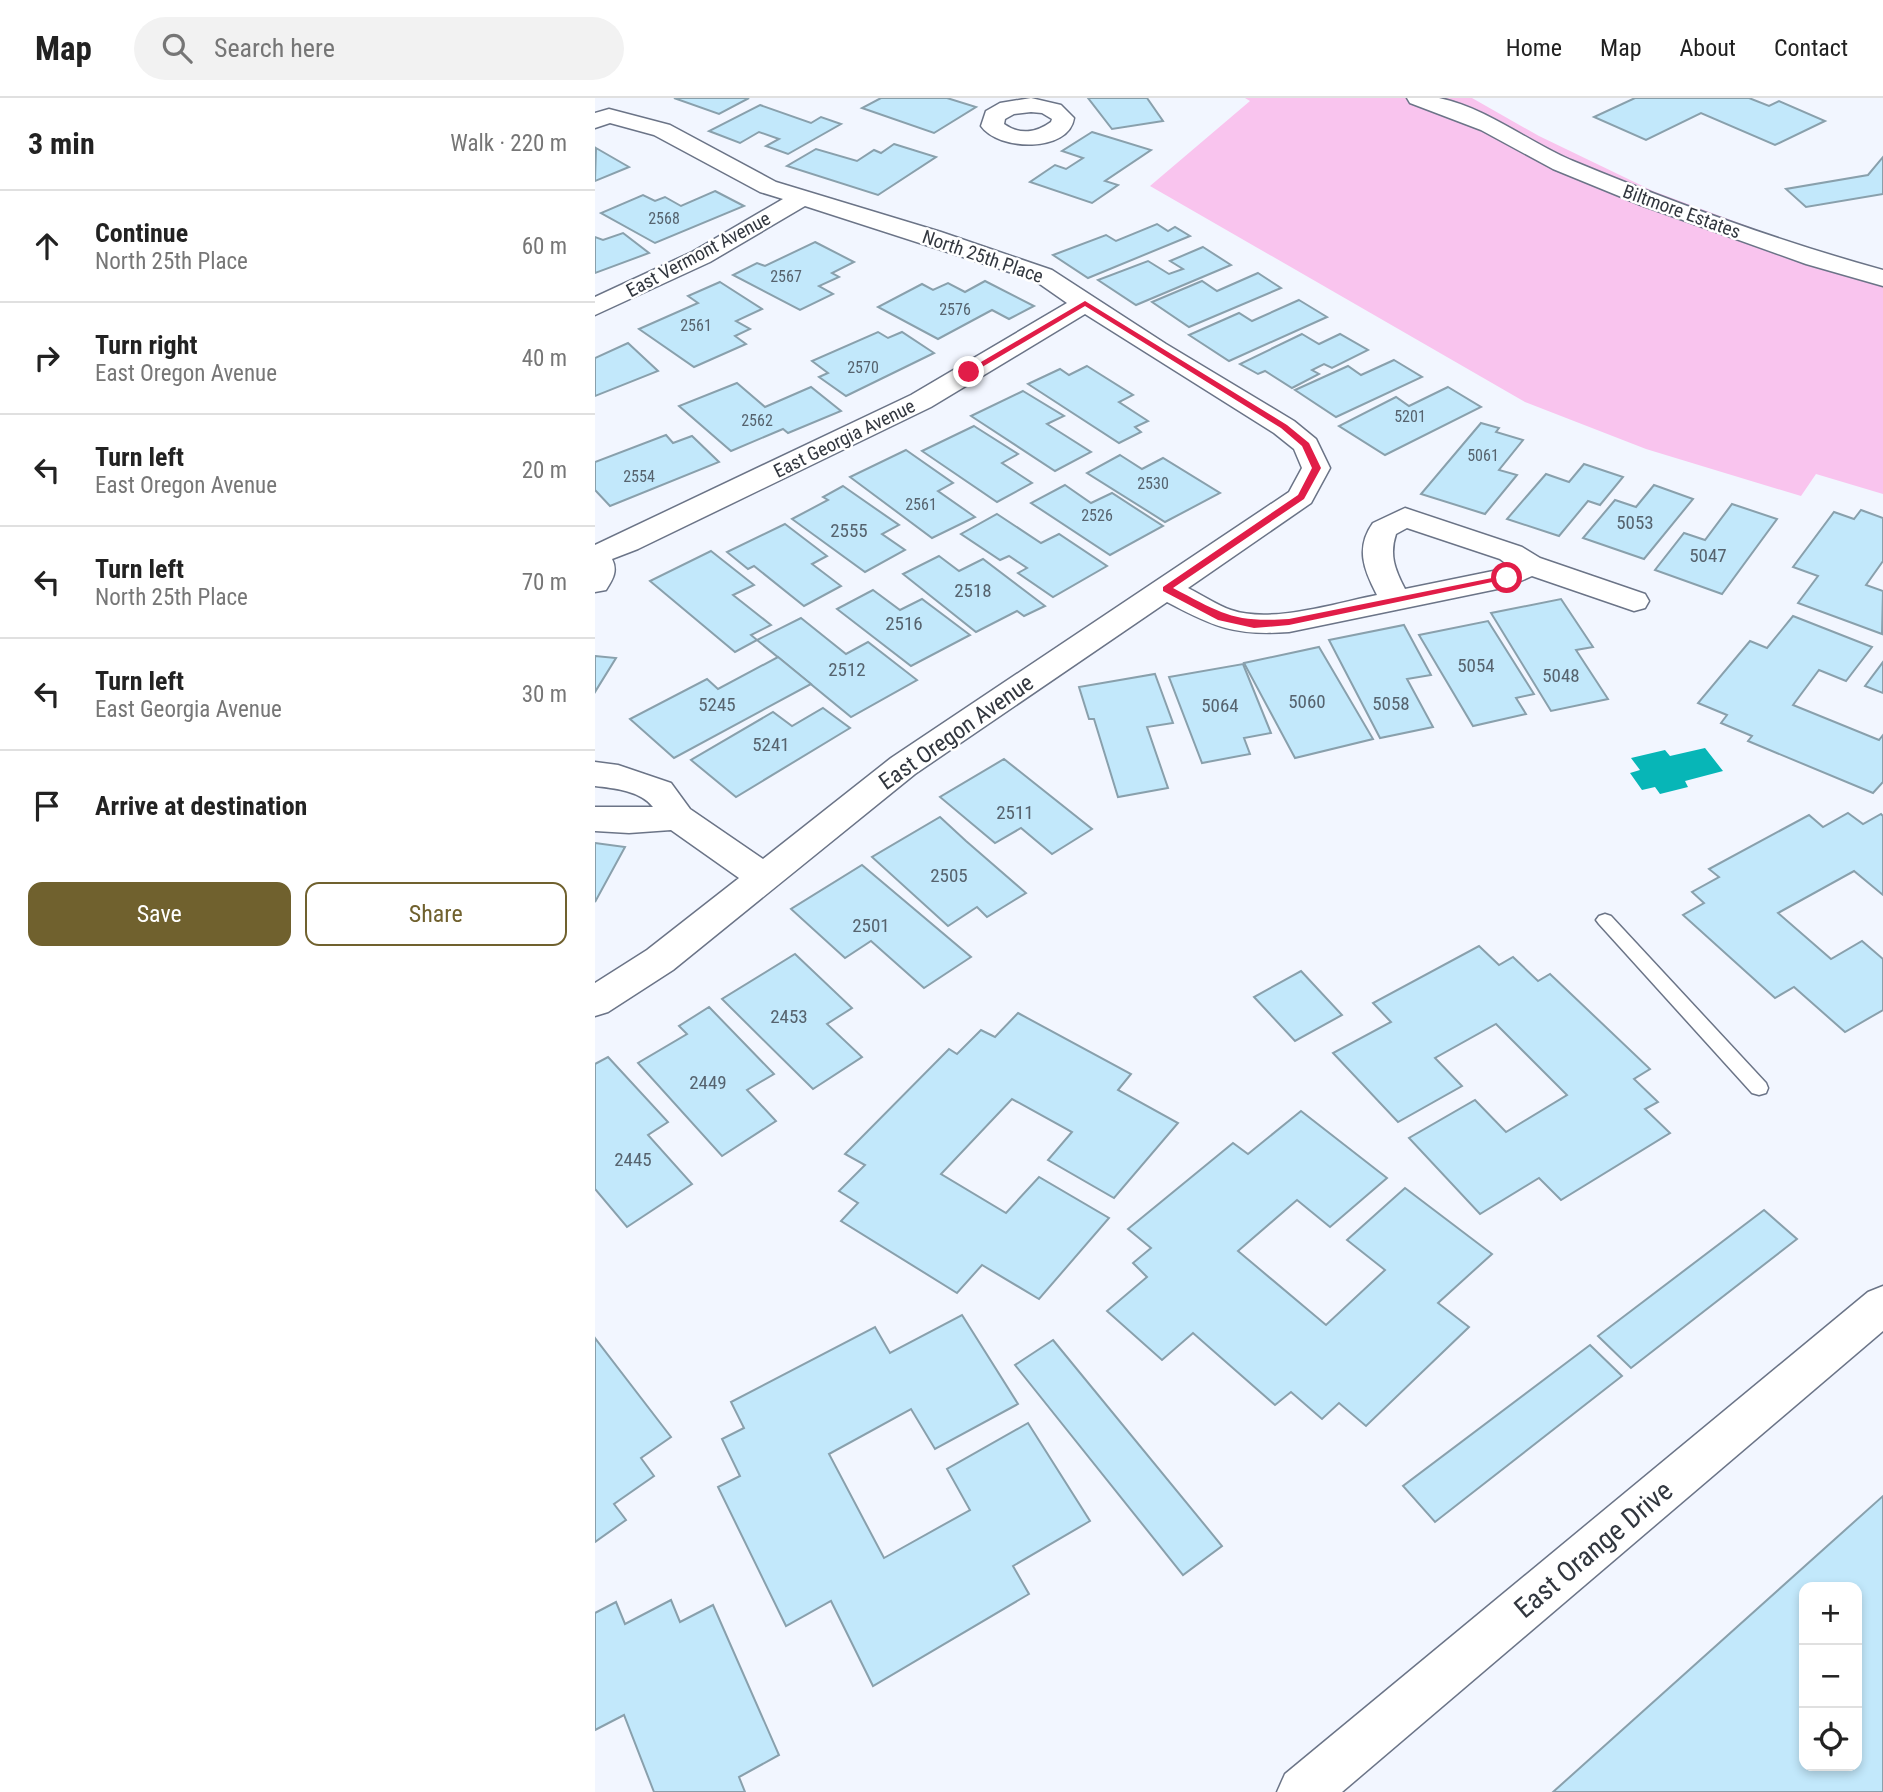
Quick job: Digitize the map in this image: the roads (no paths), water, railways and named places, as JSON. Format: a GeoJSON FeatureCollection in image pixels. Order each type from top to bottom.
{"type":"FeatureCollection","features":[{"type":"Feature","properties":{"kind":"street","name":"Biltmore Estates"},"geometry":{"type":"LineString","coordinates":[[1418,98],[1489,125],[1562,163],[1649,200],[1815,259],[1883,278]]}},
{"type":"Feature","properties":{"kind":"street","name":"Biltmore Estates"},"geometry":{"type":"LineString","coordinates":[[1465,98],[1489,125]]}},
{"type":"Feature","properties":{"kind":"street","name":"North 25th Place"},"geometry":{"type":"LineString","coordinates":[[608,112],[662,130],[768,187],[800,199],[1016,264],[1043,275],[1284,427],[1305,445],[1316,468]]}},
{"type":"Feature","properties":{"kind":"street","name":"East Vermont Avenue"},"geometry":{"type":"LineString","coordinates":[[595,307],[701,257],[800,199]]}},
{"type":"Feature","properties":{"kind":"street","name":"East Georgia Avenue"},"geometry":{"type":"LineString","coordinates":[[595,583],[601,573],[601,564],[595,555],[627,543],[921,401],[1085,303]]}},
{"type":"Feature","properties":{"kind":"street","name":"East Oregon Avenue"},"geometry":{"type":"LineString","coordinates":[[595,1002],[660,960],[903,766],[1301,497],[1316,468]]}},
{"type":"Feature","properties":{"kind":"street"},"geometry":{"type":"LineString","coordinates":[[1395,599],[1381,573],[1375,549],[1383,529],[1405,517],[1511,553],[1529,565],[1635,601]]}},
{"type":"Feature","properties":{"kind":"street"},"geometry":{"type":"LineString","coordinates":[[1167,589],[1221,618],[1254,625],[1289,622],[1507,578],[1529,565]]}},
{"type":"Feature","properties":{"kind":"street"},"geometry":{"type":"LineString","coordinates":[[595,774],[618,777],[659,791],[678,818],[764,877]]}},
{"type":"Feature","properties":{"kind":"street"},"geometry":{"type":"LineString","coordinates":[[595,819],[629,821],[678,818]]}},
{"type":"Feature","properties":{"kind":"street","name":"East Orange Drive"},"geometry":{"type":"LineString","coordinates":[[1303,1792],[1883,1305]]}},
{"type":"Feature","properties":{"kind":"lane"},"geometry":{"type":"LineString","coordinates":[[1605,920],[1759,1088]]}},
{"type":"Feature","properties":{"kind":"water"},"geometry":{"type":"Polygon","coordinates":[[[1705,748],[1723,771],[1685,781],[1688,787],[1660,794],[1655,787],[1642,790],[1630,773],[1640,770],[1631,758],[1665,750],[1670,756],[1705,748]]]}}]}
